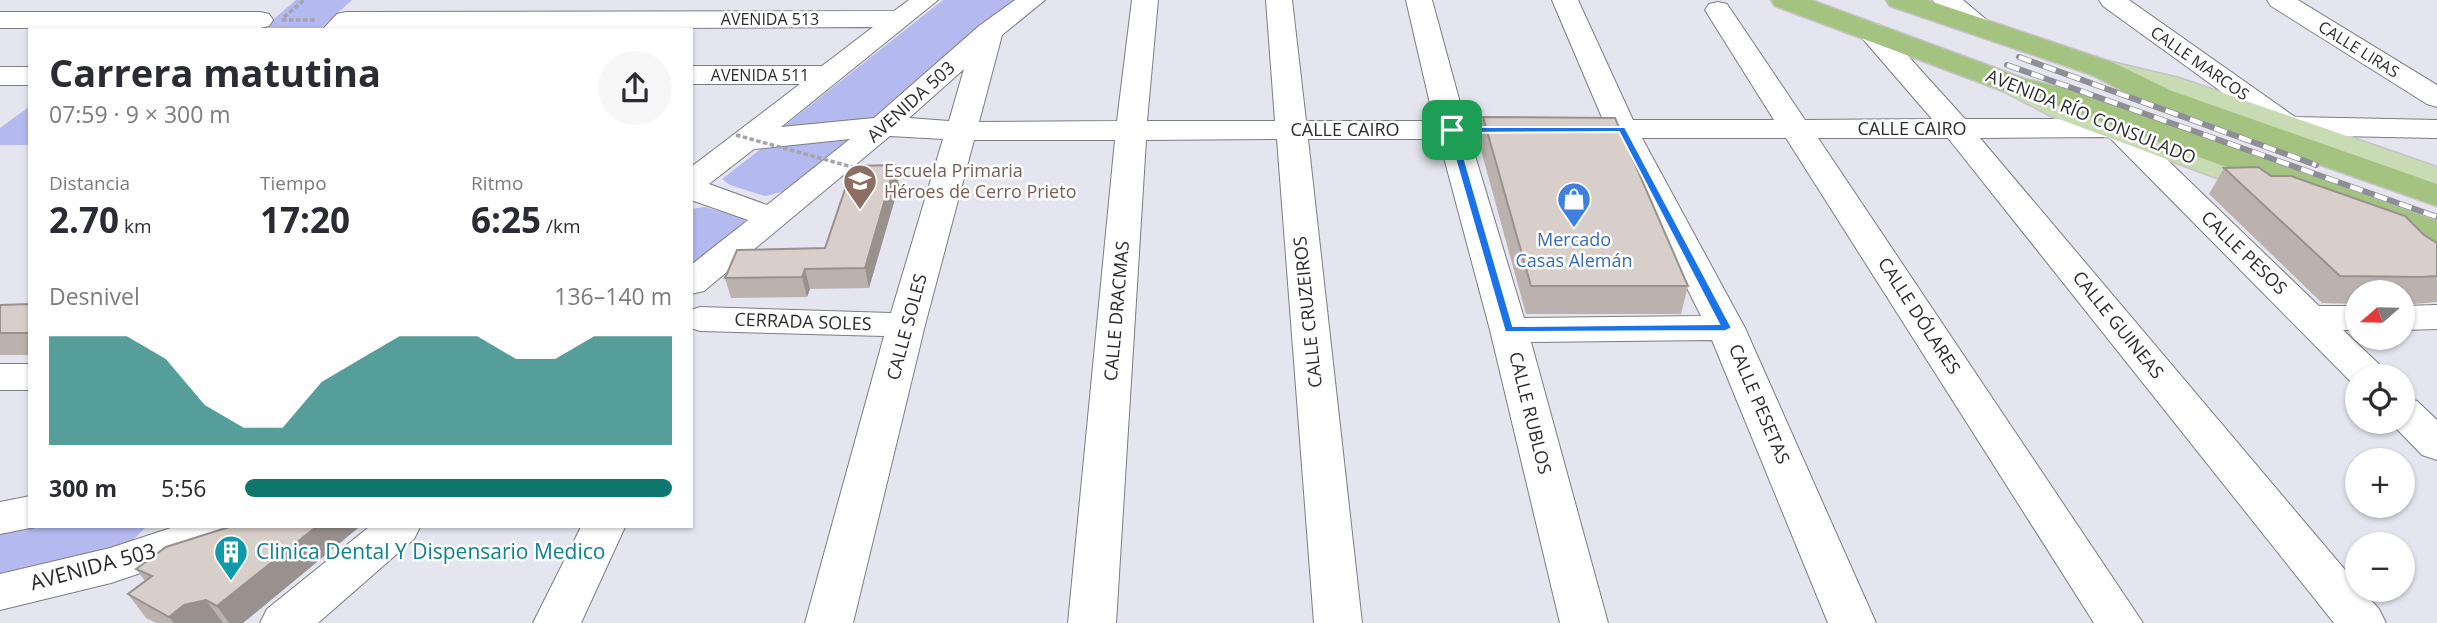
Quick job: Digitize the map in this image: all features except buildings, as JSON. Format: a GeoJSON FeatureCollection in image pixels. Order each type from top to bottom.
{"type":"FeatureCollection","features":[{"type":"Feature","properties":{"kind":"highway","name":"AVENIDA RÍO CONSULADO"},"geometry":{"type":"LineString","coordinates":[[1785,0],[2014,85]]}},
{"type":"Feature","properties":{"kind":"highway"},"geometry":{"type":"LineString","coordinates":[[1900,0],[2103,69],[2161,97],[2437,196]]}},
{"type":"Feature","properties":{"kind":"highway"},"geometry":{"type":"LineString","coordinates":[[2014,85],[2070,99],[2437,233]]}},
{"type":"Feature","properties":{"kind":"main road"},"geometry":{"type":"LineString","coordinates":[[2103,69],[2168,84],[2437,178]]}},
{"type":"Feature","properties":{"kind":"main road","name":"AVENIDA RÍO CONSULADO"},"geometry":{"type":"LineString","coordinates":[[2014,85],[2062,109],[2437,248]]}},
{"type":"Feature","properties":{"kind":"street"},"geometry":{"type":"LineString","coordinates":[[693,181],[724,149],[828,75],[925,0]]}},
{"type":"Feature","properties":{"kind":"street","name":"AVENIDA 503"},"geometry":{"type":"LineString","coordinates":[[693,282],[884,126],[989,32],[1032,0]]}},
{"type":"Feature","properties":{"kind":"street","name":"CALLE DRACMAS"},"geometry":{"type":"LineString","coordinates":[[1092,623],[1131,131],[1145,0]]}},
{"type":"Feature","properties":{"kind":"street","name":"CALLE CRUZEIROS"},"geometry":{"type":"LineString","coordinates":[[1279,0],[1338,623]]}},
{"type":"Feature","properties":{"kind":"street","name":"CALLE RUBLOS"},"geometry":{"type":"LineString","coordinates":[[1419,0],[1452,130],[1509,330],[1584,623]]}},
{"type":"Feature","properties":{"kind":"street","name":"CALLE PESETAS"},"geometry":{"type":"LineString","coordinates":[[1565,0],[1622,129],[1726,328],[1852,623]]}},
{"type":"Feature","properties":{"kind":"street"},"geometry":{"type":"LineString","coordinates":[[1946,0],[1981,27]]}},
{"type":"Feature","properties":{"kind":"street","name":"CALLE MARCOS"},"geometry":{"type":"LineString","coordinates":[[2112,0],[2288,126]]}},
{"type":"Feature","properties":{"kind":"street","name":"CALLE LIRAS"},"geometry":{"type":"LineString","coordinates":[[2280,0],[2437,98]]}},
{"type":"Feature","properties":{"kind":"street","name":"CALLE DÓLARES"},"geometry":{"type":"LineString","coordinates":[[1718,10],[2119,623]]}},
{"type":"Feature","properties":{"kind":"street","name":"AVENIDA 513"},"geometry":{"type":"LineString","coordinates":[[340,25],[608,25],[900,19]]}},
{"type":"Feature","properties":{"kind":"street"},"geometry":{"type":"LineString","coordinates":[[0,20],[263,23]]}},
{"type":"Feature","properties":{"kind":"street","name":"CALLE GUINEAS"},"geometry":{"type":"LineString","coordinates":[[1870,31],[1957,129],[2362,623]]}},
{"type":"Feature","properties":{"kind":"street","name":"CALLE SOLES"},"geometry":{"type":"LineString","coordinates":[[829,623],[906,325],[989,32]]}},
{"type":"Feature","properties":{"kind":"street","name":"AVENIDA 511"},"geometry":{"type":"LineString","coordinates":[[693,75],[828,75]]}},
{"type":"Feature","properties":{"kind":"street"},"geometry":{"type":"LineString","coordinates":[[0,76],[28,76]]}},
{"type":"Feature","properties":{"kind":"street","name":"CALLE CAIRO"},"geometry":{"type":"LineString","coordinates":[[724,149],[884,126],[962,131],[2116,129]]}},
{"type":"Feature","properties":{"kind":"street"},"geometry":{"type":"LineString","coordinates":[[2288,126],[2437,129]]}},
{"type":"Feature","properties":{"kind":"street","name":"CALLE PESOS"},"geometry":{"type":"LineString","coordinates":[[2116,129],[2356,364]]}},
{"type":"Feature","properties":{"kind":"street"},"geometry":{"type":"LineString","coordinates":[[693,190],[773,218]]}},
{"type":"Feature","properties":{"kind":"street"},"geometry":{"type":"LineString","coordinates":[[2400,234],[2437,266]]}},
{"type":"Feature","properties":{"kind":"street"},"geometry":{"type":"LineString","coordinates":[[696,329],[725,258]]}},
{"type":"Feature","properties":{"kind":"street"},"geometry":{"type":"LineString","coordinates":[[2415,318],[2437,317]]}},
{"type":"Feature","properties":{"kind":"street"},"geometry":{"type":"LineString","coordinates":[[2310,318],[2345,318]]}},
{"type":"Feature","properties":{"kind":"street","name":"CERRADA SOLES"},"geometry":{"type":"LineString","coordinates":[[696,329],[906,325]]}},
{"type":"Feature","properties":{"kind":"street"},"geometry":{"type":"LineString","coordinates":[[1509,330],[1726,328]]}},
{"type":"Feature","properties":{"kind":"street"},"geometry":{"type":"LineString","coordinates":[[0,377],[28,376]]}},
{"type":"Feature","properties":{"kind":"street"},"geometry":{"type":"LineString","coordinates":[[2415,423],[2437,445]]}},
{"type":"Feature","properties":{"kind":"street"},"geometry":{"type":"LineString","coordinates":[[0,518],[28,512]]}},
{"type":"Feature","properties":{"kind":"street"},"geometry":{"type":"LineString","coordinates":[[284,623],[313,608],[397,528]]}},
{"type":"Feature","properties":{"kind":"street"},"geometry":{"type":"LineString","coordinates":[[557,623],[603,528]]}},
{"type":"Feature","properties":{"kind":"street","name":"AVENIDA 503"},"geometry":{"type":"LineString","coordinates":[[0,592],[111,565],[202,531]]}},
{"type":"Feature","properties":{"kind":"path"},"geometry":{"type":"LineString","coordinates":[[263,23],[304,0]]}},
{"type":"Feature","properties":{"kind":"path"},"geometry":{"type":"LineString","coordinates":[[263,23],[340,25]]}},
{"type":"Feature","properties":{"kind":"path"},"geometry":{"type":"LineString","coordinates":[[724,149],[860,169]]}},
{"type":"Feature","properties":{"kind":"shaded area"},"geometry":{"type":"Polygon","coordinates":[[[296,0],[352,0],[321,28],[263,28],[296,0]]]}},
{"type":"Feature","properties":{"kind":"shaded area"},"geometry":{"type":"Polygon","coordinates":[[[943,0],[1021,0],[876,120],[778,131],[943,0]]]}},
{"type":"Feature","properties":{"kind":"shaded area"},"geometry":{"type":"Polygon","coordinates":[[[28,107],[28,145],[0,145],[0,128],[28,107]]]}},
{"type":"Feature","properties":{"kind":"shaded area"},"geometry":{"type":"Polygon","coordinates":[[[863,131],[782,192],[765,196],[730,185],[722,179],[766,145],[863,131]]]}},
{"type":"Feature","properties":{"kind":"shaded area"},"geometry":{"type":"Polygon","coordinates":[[[705,207],[744,219],[745,227],[693,268],[693,209],[705,207]]]}},
{"type":"Feature","properties":{"kind":"shaded area"},"geometry":{"type":"Polygon","coordinates":[[[28,527],[145,528],[130,543],[0,578],[0,531],[28,527]]]}},
{"type":"Feature","properties":{"kind":"railway"},"geometry":{"type":"LineString","coordinates":[[2019,57],[2316,165]]}},
{"type":"Feature","properties":{"kind":"railway"},"geometry":{"type":"LineString","coordinates":[[2007,65],[2437,217]]}},
{"type":"Feature","properties":{"kind":"place","name":"Escuela Primaria Héroes de Cerro Prieto"},"geometry":{"type":"Point","coordinates":[860,211]}},
{"type":"Feature","properties":{"kind":"place","name":"Mercado Casas Alemán"},"geometry":{"type":"Point","coordinates":[1574,229]}},
{"type":"Feature","properties":{"kind":"place","name":"Clinica Dental Y Dispensario Medico"},"geometry":{"type":"Point","coordinates":[231,582]}},
{"type":"Feature","properties":{"kind":"route"},"geometry":{"type":"LineString","coordinates":[[1622,129],[1726,328],[1509,330],[1452,130],[1622,129]]}}]}
